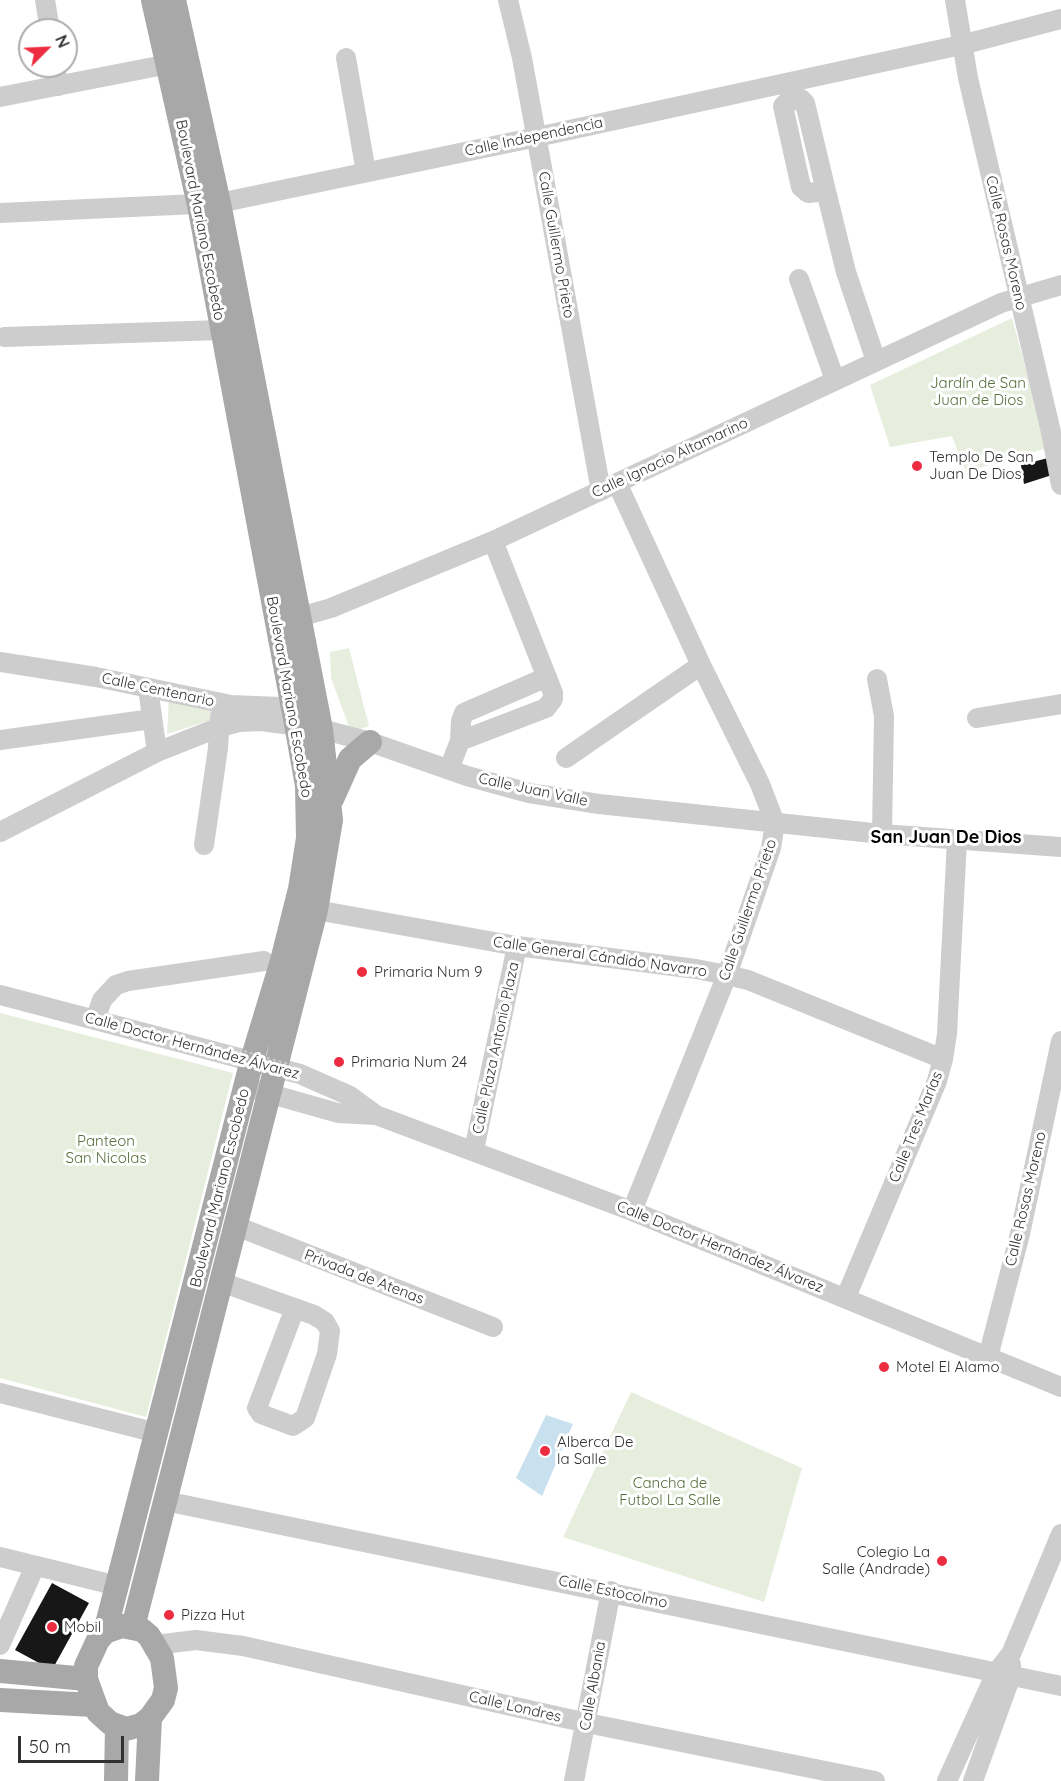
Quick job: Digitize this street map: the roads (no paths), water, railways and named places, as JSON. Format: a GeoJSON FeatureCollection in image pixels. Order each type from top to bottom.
{"type":"FeatureCollection","features":[{"type":"Feature","properties":{"kind":"main road","name":"Boulevard Mariano Escobedo"},"geometry":{"type":"LineString","coordinates":[[133,1627],[271,1094],[284,1066],[328,846],[331,801],[319,719],[287,621],[221,330],[209,204],[153,0]]}},
{"type":"Feature","properties":{"kind":"main road","name":"Boulevard Mariano Escobedo"},"geometry":{"type":"LineString","coordinates":[[105,1632],[246,1087],[248,1055],[278,977],[305,864],[309,812],[294,716],[287,621],[209,204],[174,0]]}},
{"type":"Feature","properties":{"kind":"main road"},"geometry":{"type":"LineString","coordinates":[[331,801],[350,759],[370,742]]}},
{"type":"Feature","properties":{"kind":"main road"},"geometry":{"type":"LineString","coordinates":[[122,1626],[133,1627],[149,1636],[155,1645],[162,1658],[166,1688],[164,1700],[150,1718],[134,1728],[117,1727],[103,1718],[93,1705],[86,1679],[90,1656],[105,1632],[122,1626]]}},
{"type":"Feature","properties":{"kind":"main road"},"geometry":{"type":"LineString","coordinates":[[0,1671],[86,1679]]}},
{"type":"Feature","properties":{"kind":"main road"},"geometry":{"type":"LineString","coordinates":[[0,1700],[93,1705]]}},
{"type":"Feature","properties":{"kind":"main road"},"geometry":{"type":"LineString","coordinates":[[147,1781],[150,1718]]}},
{"type":"Feature","properties":{"kind":"main road"},"geometry":{"type":"LineString","coordinates":[[116,1781],[117,1727]]}},
{"type":"Feature","properties":{"kind":"street"},"geometry":{"type":"LineString","coordinates":[[45,0],[48,18]]}},
{"type":"Feature","properties":{"kind":"street","name":"Calle Guillermo Prieto"},"geometry":{"type":"LineString","coordinates":[[508,0],[609,487],[760,784],[775,823],[771,848],[727,975],[632,1211]]}},
{"type":"Feature","properties":{"kind":"street","name":"Calle Rosas Moreno"},"geometry":{"type":"LineString","coordinates":[[955,0],[961,45],[1018,297],[1056,431],[1061,485]]}},
{"type":"Feature","properties":{"kind":"street","name":"Calle Independencia"},"geometry":{"type":"LineString","coordinates":[[0,213],[209,204],[537,137],[961,45],[1061,19]]}},
{"type":"Feature","properties":{"kind":"street"},"geometry":{"type":"LineString","coordinates":[[346,58],[366,172]]}},
{"type":"Feature","properties":{"kind":"street"},"geometry":{"type":"LineString","coordinates":[[0,97],[169,64]]}},
{"type":"Feature","properties":{"kind":"street"},"geometry":{"type":"LineString","coordinates":[[57,78],[58,86]]}},
{"type":"Feature","properties":{"kind":"street"},"geometry":{"type":"LineString","coordinates":[[826,192],[846,272],[876,361]]}},
{"type":"Feature","properties":{"kind":"street"},"geometry":{"type":"LineString","coordinates":[[799,279],[835,380]]}},
{"type":"Feature","properties":{"kind":"street","name":"Calle Ignacio Altamarino"},"geometry":{"type":"LineString","coordinates":[[287,621],[331,608],[493,541],[835,380],[1018,297],[1061,285]]}},
{"type":"Feature","properties":{"kind":"street"},"geometry":{"type":"LineString","coordinates":[[5,337],[221,330]]}},
{"type":"Feature","properties":{"kind":"street"},"geometry":{"type":"LineString","coordinates":[[460,741],[546,708],[551,704],[553,693],[493,541]]}},
{"type":"Feature","properties":{"kind":"street","name":"Calle Centenario"},"geometry":{"type":"LineString","coordinates":[[0,662],[294,716]]}},
{"type":"Feature","properties":{"kind":"street"},"geometry":{"type":"LineString","coordinates":[[566,758],[701,665]]}},
{"type":"Feature","properties":{"kind":"street"},"geometry":{"type":"LineString","coordinates":[[449,770],[460,741],[461,720],[464,713],[547,677]]}},
{"type":"Feature","properties":{"kind":"street"},"geometry":{"type":"LineString","coordinates":[[877,680],[884,716],[882,834]]}},
{"type":"Feature","properties":{"kind":"street"},"geometry":{"type":"LineString","coordinates":[[148,688],[157,752]]}},
{"type":"Feature","properties":{"kind":"street"},"geometry":{"type":"LineString","coordinates":[[204,844],[220,727],[219,702]]}},
{"type":"Feature","properties":{"kind":"street"},"geometry":{"type":"LineString","coordinates":[[977,718],[1061,704]]}},
{"type":"Feature","properties":{"kind":"street","name":"Calle Juan Valle"},"geometry":{"type":"LineString","coordinates":[[0,832],[157,752],[220,727],[294,716],[319,719],[370,742],[449,770],[541,795],[599,804],[882,834],[1061,847]]}},
{"type":"Feature","properties":{"kind":"street"},"geometry":{"type":"LineString","coordinates":[[0,740],[152,719]]}},
{"type":"Feature","properties":{"kind":"street","name":"Calle Tres Marías"},"geometry":{"type":"LineString","coordinates":[[846,1297],[937,1081],[943,1059],[947,1034],[957,840]]}},
{"type":"Feature","properties":{"kind":"street","name":"Calle General Cándido Navarro"},"geometry":{"type":"LineString","coordinates":[[316,910],[518,946],[727,975],[748,980],[943,1059]]}},
{"type":"Feature","properties":{"kind":"street","name":"Calle Plaza Antonio Plaza"},"geometry":{"type":"LineString","coordinates":[[474,1150],[518,946]]}},
{"type":"Feature","properties":{"kind":"street"},"geometry":{"type":"LineString","coordinates":[[95,1020],[102,1000],[116,985],[128,981],[264,961]]}},
{"type":"Feature","properties":{"kind":"street","name":"Calle Doctor Hernández Álvarez"},"geometry":{"type":"LineString","coordinates":[[0,995],[95,1020],[248,1055],[284,1066],[337,1090],[376,1115],[632,1211],[1061,1387]]}},
{"type":"Feature","properties":{"kind":"street","name":"Calle Rosas Moreno"},"geometry":{"type":"LineString","coordinates":[[988,1357],[1020,1234],[1061,1041]]}},
{"type":"Feature","properties":{"kind":"street","name":"Calle Doctor Hernández Álvarez"},"geometry":{"type":"LineString","coordinates":[[246,1087],[338,1113],[376,1115]]}},
{"type":"Feature","properties":{"kind":"street","name":"Privada de Atenas"},"geometry":{"type":"LineString","coordinates":[[236,1226],[493,1327]]}},
{"type":"Feature","properties":{"kind":"street"},"geometry":{"type":"LineString","coordinates":[[221,1282],[295,1308],[325,1322],[330,1331],[330,1340],[305,1418],[293,1426],[261,1414],[257,1408],[295,1308]]}},
{"type":"Feature","properties":{"kind":"street"},"geometry":{"type":"LineString","coordinates":[[0,1393],[158,1432]]}},
{"type":"Feature","properties":{"kind":"street","name":"Calle Estocolmo"},"geometry":{"type":"LineString","coordinates":[[165,1501],[611,1591],[1061,1686]]}},
{"type":"Feature","properties":{"kind":"street"},"geometry":{"type":"LineString","coordinates":[[974,1781],[1011,1654],[1061,1534]]}},
{"type":"Feature","properties":{"kind":"street"},"geometry":{"type":"LineString","coordinates":[[0,1557],[118,1586]]}},
{"type":"Feature","properties":{"kind":"street"},"geometry":{"type":"LineString","coordinates":[[0,1645],[35,1566]]}},
{"type":"Feature","properties":{"kind":"street","name":"Calle Albania"},"geometry":{"type":"LineString","coordinates":[[574,1781],[611,1591]]}},
{"type":"Feature","properties":{"kind":"street","name":"Calle Londres"},"geometry":{"type":"LineString","coordinates":[[155,1645],[196,1640],[233,1644],[587,1723],[875,1781]]}},
{"type":"Feature","properties":{"kind":"street"},"geometry":{"type":"LineString","coordinates":[[947,1781],[1004,1675]]}},
{"type":"Feature","properties":{"kind":"water","name":"Alberca De la Salle"},"geometry":{"type":"Polygon","coordinates":[[[546,1415],[573,1424],[542,1496],[516,1478],[546,1415]]]}},
{"type":"Feature","properties":{"kind":"place","name":"Templo De San Juan De Dios"},"geometry":{"type":"Point","coordinates":[917,466]}},
{"type":"Feature","properties":{"kind":"place","name":"Primaria Num 9"},"geometry":{"type":"Point","coordinates":[362,972]}},
{"type":"Feature","properties":{"kind":"place","name":"Primaria Num 24"},"geometry":{"type":"Point","coordinates":[339,1062]}},
{"type":"Feature","properties":{"kind":"place","name":"Motel El Alamo"},"geometry":{"type":"Point","coordinates":[884,1367]}},
{"type":"Feature","properties":{"kind":"place","name":"Alberca De la Salle"},"geometry":{"type":"Point","coordinates":[545,1451]}},
{"type":"Feature","properties":{"kind":"place","name":"Colegio La Salle (Andrade)"},"geometry":{"type":"Point","coordinates":[942,1561]}},
{"type":"Feature","properties":{"kind":"place","name":"Pizza Hut"},"geometry":{"type":"Point","coordinates":[169,1615]}},
{"type":"Feature","properties":{"kind":"place","name":"Mobil"},"geometry":{"type":"Point","coordinates":[52,1627]}},
{"type":"Feature","properties":{"kind":"district","name":"San Juan De Dios"},"geometry":{"type":"Point","coordinates":[946,838]}},
{"type":"Feature","properties":{"kind":"park label","name":"Jardín de San Juan de Dios"},"geometry":{"type":"Point","coordinates":[978,392]}},
{"type":"Feature","properties":{"kind":"park label","name":"Panteon San Nicolas"},"geometry":{"type":"Point","coordinates":[106,1150]}},
{"type":"Feature","properties":{"kind":"park label","name":"Cancha de Futbol La Salle"},"geometry":{"type":"Point","coordinates":[670,1492]}}]}
